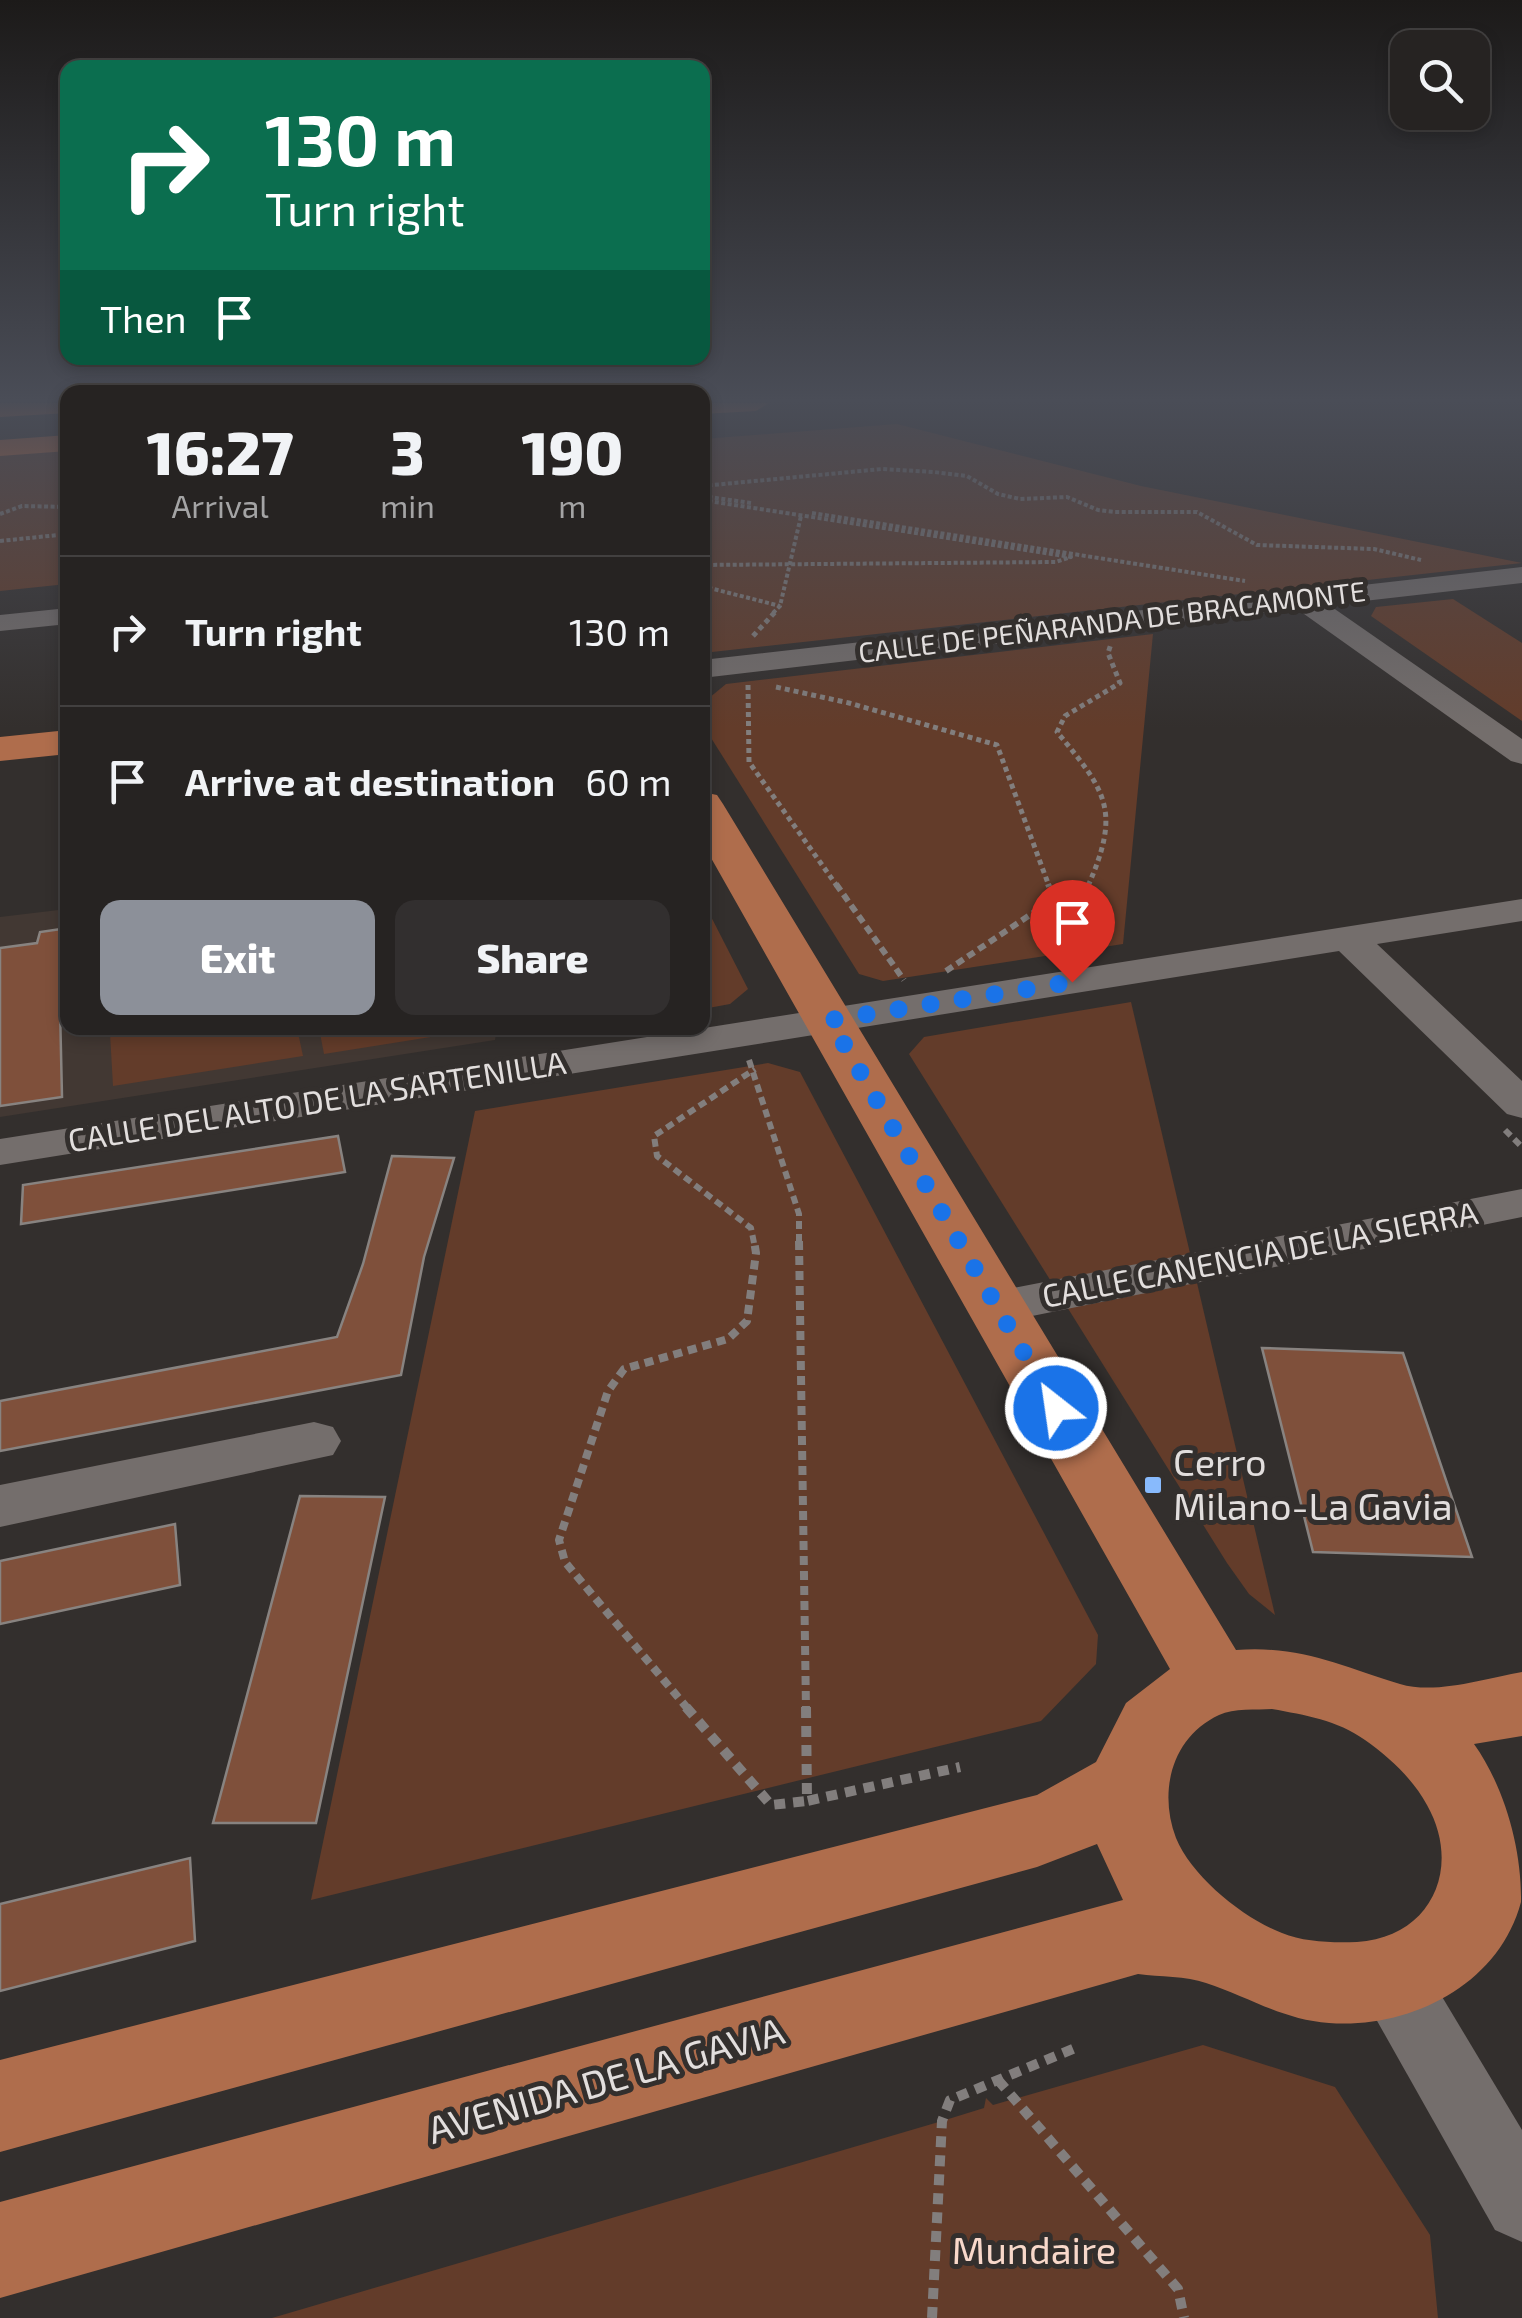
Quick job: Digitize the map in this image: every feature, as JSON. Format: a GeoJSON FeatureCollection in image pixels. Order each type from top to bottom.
{"type":"FeatureCollection","features":[{"type":"Feature","properties":{"kind":"main road"},"geometry":{"type":"LineString","coordinates":[[0,749],[60,743]]}},
{"type":"Feature","properties":{"kind":"main road"},"geometry":{"type":"LineString","coordinates":[[710,818],[1216,1684]]}},
{"type":"Feature","properties":{"kind":"main road"},"geometry":{"type":"LineString","coordinates":[[1272,1678],[1333,1689],[1391,1717],[1434,1752],[1465,1794],[1502,1833],[1479,1903],[1443,1954],[1392,1979],[1326,1984],[1269,1971],[1216,1944],[1164,1895],[1134,1839],[1128,1784],[1137,1750],[1155,1722],[1182,1700],[1216,1684],[1272,1678]]}},
{"type":"Feature","properties":{"kind":"main road"},"geometry":{"type":"LineString","coordinates":[[1391,1717],[1445,1717],[1522,1704]]}},
{"type":"Feature","properties":{"kind":"main road"},"geometry":{"type":"LineString","coordinates":[[0,2106],[1037,1831],[1082,1814],[1128,1784]]}},
{"type":"Feature","properties":{"kind":"main road","name":"AVENIDA DE LA GAVIA"},"geometry":{"type":"LineString","coordinates":[[0,2250],[1138,1935],[1216,1944]]}},
{"type":"Feature","properties":{"kind":"street","name":"CALLE DE PEÑARANDA DE BRACAMONTE"},"geometry":{"type":"LineString","coordinates":[[710,668],[1522,575]]}},
{"type":"Feature","properties":{"kind":"street"},"geometry":{"type":"LineString","coordinates":[[1304,601],[1522,754]]}},
{"type":"Feature","properties":{"kind":"street"},"geometry":{"type":"LineString","coordinates":[[0,623],[60,617]]}},
{"type":"Feature","properties":{"kind":"street","name":"CALLE DEL ALTO DE LA SARTENILLA"},"geometry":{"type":"LineString","coordinates":[[0,1152],[1522,910]]}},
{"type":"Feature","properties":{"kind":"street"},"geometry":{"type":"LineString","coordinates":[[1346,938],[1522,1105]]}},
{"type":"Feature","properties":{"kind":"street","name":"CALLE CANENCIA DE LA SIERRA"},"geometry":{"type":"LineString","coordinates":[[998,1307],[1522,1203]]}},
{"type":"Feature","properties":{"kind":"street"},"geometry":{"type":"LineString","coordinates":[[0,1506],[314,1441]]}},
{"type":"Feature","properties":{"kind":"street"},"geometry":{"type":"LineString","coordinates":[[1392,1979],[1522,2203]]}},
{"type":"Feature","properties":{"kind":"path"},"geometry":{"type":"LineString","coordinates":[[789,511],[1257,583]]}},
{"type":"Feature","properties":{"kind":"path"},"geometry":{"type":"LineString","coordinates":[[1107,511],[1196,512],[1216,519],[1257,544],[1374,549],[1429,562]]}},
{"type":"Feature","properties":{"kind":"path"},"geometry":{"type":"LineString","coordinates":[[753,636],[780,606],[801,513]]}},
{"type":"Feature","properties":{"kind":"path"},"geometry":{"type":"LineString","coordinates":[[710,566],[1056,562],[1071,557],[801,513]]}},
{"type":"Feature","properties":{"kind":"path"},"geometry":{"type":"LineString","coordinates":[[0,541],[60,535]]}},
{"type":"Feature","properties":{"kind":"path"},"geometry":{"type":"LineString","coordinates":[[710,588],[780,606]]}},
{"type":"Feature","properties":{"kind":"path"},"geometry":{"type":"LineString","coordinates":[[1106,624],[1116,638],[1108,647],[1108,654],[1120,684],[1066,716],[1056,732],[1094,778],[1104,800],[1106,849],[1080,900],[1078,922],[1088,949],[1110,976]]}},
{"type":"Feature","properties":{"kind":"path"},"geometry":{"type":"LineString","coordinates":[[904,980],[750,762],[748,682],[849,703],[997,745],[1054,899],[946,971]]}},
{"type":"Feature","properties":{"kind":"path"},"geometry":{"type":"LineString","coordinates":[[806,1800],[799,1214],[752,1065],[654,1136],[658,1156],[751,1228],[756,1253],[747,1321],[728,1339],[624,1369],[608,1391],[560,1540],[564,1562],[772,1805],[806,1800],[960,1767]]}},
{"type":"Feature","properties":{"kind":"path"},"geometry":{"type":"LineString","coordinates":[[932,2318],[942,2122],[950,2100],[1075,2048]]}},
{"type":"Feature","properties":{"kind":"path"},"geometry":{"type":"LineString","coordinates":[[998,2080],[1178,2289],[1184,2318]]}},
{"type":"Feature","properties":{"kind":"shaded area"},"geometry":{"type":"Polygon","coordinates":[[[60,910],[60,1035],[496,1035],[495,1040],[0,1117],[0,917],[60,910]]]}},
{"type":"Feature","properties":{"kind":"green space"},"geometry":{"type":"Polygon","coordinates":[[[0,511],[60,511],[60,585],[0,591],[0,511]]]}},
{"type":"Feature","properties":{"kind":"green space"},"geometry":{"type":"Polygon","coordinates":[[[710,511],[1266,511],[1522,563],[710,652],[710,511]]]}},
{"type":"Feature","properties":{"kind":"green space"},"geometry":{"type":"Polygon","coordinates":[[[1453,599],[1522,643],[1522,721],[1371,616],[1376,607],[1453,599]]]}},
{"type":"Feature","properties":{"kind":"green space"},"geometry":{"type":"Polygon","coordinates":[[[1153,634],[1123,944],[883,981],[859,974],[710,736],[710,697],[726,684],[1153,634]]]}},
{"type":"Feature","properties":{"kind":"green space"},"geometry":{"type":"Polygon","coordinates":[[[710,915],[748,989],[730,1004],[710,1008],[710,915]]]}},
{"type":"Feature","properties":{"kind":"green space"},"geometry":{"type":"Polygon","coordinates":[[[1131,1002],[1275,1615],[1249,1594],[1227,1563],[909,1054],[924,1037],[1131,1002]]]}},
{"type":"Feature","properties":{"kind":"green space"},"geometry":{"type":"Polygon","coordinates":[[[110,1035],[298,1035],[303,1056],[113,1086],[110,1035]]]}},
{"type":"Feature","properties":{"kind":"green space"},"geometry":{"type":"Polygon","coordinates":[[[320,1035],[437,1036],[324,1054],[320,1035]]]}},
{"type":"Feature","properties":{"kind":"green space"},"geometry":{"type":"Polygon","coordinates":[[[768,1063],[800,1072],[1098,1635],[1096,1664],[1041,1721],[311,1900],[475,1111],[768,1063]]]}},
{"type":"Feature","properties":{"kind":"green space","name":"Mundaire"},"geometry":{"type":"Polygon","coordinates":[[[1203,2045],[1335,2087],[1430,2235],[1438,2318],[272,2318],[942,2121],[984,2108],[986,2098],[993,2105],[1203,2045]]]}},
{"type":"Feature","properties":{"kind":"building"},"geometry":{"type":"Polygon","coordinates":[[[60,929],[62,1097],[0,1106],[0,948],[37,943],[40,932],[60,929]]]}},
{"type":"Feature","properties":{"kind":"building"},"geometry":{"type":"Polygon","coordinates":[[[338,1136],[345,1172],[21,1224],[23,1185],[338,1136]]]}},
{"type":"Feature","properties":{"kind":"building"},"geometry":{"type":"Polygon","coordinates":[[[392,1156],[454,1158],[424,1257],[401,1375],[0,1451],[0,1401],[337,1337],[363,1264],[392,1156]]]}},
{"type":"Feature","properties":{"kind":"building"},"geometry":{"type":"Polygon","coordinates":[[[1262,1348],[1403,1353],[1472,1557],[1313,1552],[1262,1348]]]}},
{"type":"Feature","properties":{"kind":"building"},"geometry":{"type":"Polygon","coordinates":[[[300,1496],[385,1497],[316,1823],[213,1823],[300,1496]]]}},
{"type":"Feature","properties":{"kind":"building"},"geometry":{"type":"Polygon","coordinates":[[[175,1524],[180,1585],[0,1624],[0,1561],[175,1524]]]}},
{"type":"Feature","properties":{"kind":"building"},"geometry":{"type":"Polygon","coordinates":[[[190,1858],[195,1941],[0,1991],[0,1904],[190,1858]]]}},
{"type":"Feature","properties":{"kind":"place","name":"Cerro Milano-La Gavia"},"geometry":{"type":"Point","coordinates":[1153,1485]}},
{"type":"Feature","properties":{"kind":"route"},"geometry":{"type":"LineString","coordinates":[[1056,1408],[830,1020],[1072,982]]}}]}
